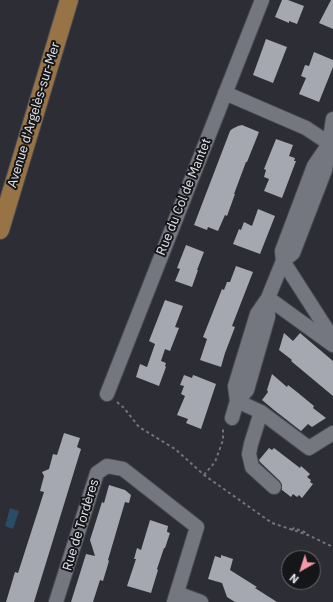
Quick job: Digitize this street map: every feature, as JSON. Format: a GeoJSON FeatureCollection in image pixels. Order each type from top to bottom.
{"type":"FeatureCollection","features":[{"type":"Feature","properties":{"kind":"main road","name":"Avenue d'Argelès-sur-Mer"},"geometry":{"type":"LineString","coordinates":[[0,230],[68,0]]}},
{"type":"Feature","properties":{"kind":"street","name":"Rue du Col de Mantet"},"geometry":{"type":"LineString","coordinates":[[107,394],[262,0]]}},
{"type":"Feature","properties":{"kind":"street"},"geometry":{"type":"LineString","coordinates":[[225,93],[306,128],[331,145]]}},
{"type":"Feature","properties":{"kind":"street"},"geometry":{"type":"LineString","coordinates":[[333,119],[331,145],[314,166],[282,251],[283,260],[333,339]]}},
{"type":"Feature","properties":{"kind":"street"},"geometry":{"type":"LineString","coordinates":[[232,418],[237,401],[235,386],[257,314],[268,298],[283,260]]}},
{"type":"Feature","properties":{"kind":"street"},"geometry":{"type":"LineString","coordinates":[[268,298],[333,345]]}},
{"type":"Feature","properties":{"kind":"street"},"geometry":{"type":"LineString","coordinates":[[237,401],[261,412],[309,448],[333,433]]}},
{"type":"Feature","properties":{"kind":"street"},"geometry":{"type":"LineString","coordinates":[[261,412],[249,454],[252,467],[274,487]]}},
{"type":"Feature","properties":{"kind":"street","name":"Rue de Tordères"},"geometry":{"type":"LineString","coordinates":[[56,602],[97,473],[107,466],[122,469],[197,527],[176,598]]}},
{"type":"Feature","properties":{"kind":"street"},"geometry":{"type":"LineString","coordinates":[[176,598],[201,602]]}},
{"type":"Feature","properties":{"kind":"path"},"geometry":{"type":"LineString","coordinates":[[107,394],[124,408],[139,427],[175,449],[204,475],[272,523],[292,530],[294,528],[307,533],[308,535],[333,547]]}},
{"type":"Feature","properties":{"kind":"path"},"geometry":{"type":"LineString","coordinates":[[204,475],[215,462],[223,440],[223,428],[232,418]]}},
{"type":"Feature","properties":{"kind":"water"},"geometry":{"type":"Polygon","coordinates":[[[10,508],[19,511],[13,529],[5,526],[10,508]]]}},
{"type":"Feature","properties":{"kind":"building"},"geometry":{"type":"Polygon","coordinates":[[[282,0],[288,0],[304,6],[297,24],[289,21],[289,23],[275,17],[282,0]]]}},
{"type":"Feature","properties":{"kind":"building"},"geometry":{"type":"Polygon","coordinates":[[[331,0],[333,0],[333,29],[319,23],[331,0]]]}},
{"type":"Feature","properties":{"kind":"building"},"geometry":{"type":"Polygon","coordinates":[[[266,39],[287,47],[273,83],[253,75],[266,39]]]}},
{"type":"Feature","properties":{"kind":"building"},"geometry":{"type":"Polygon","coordinates":[[[314,52],[333,60],[333,67],[319,102],[299,94],[306,78],[301,76],[305,65],[309,66],[314,52]]]}},
{"type":"Feature","properties":{"kind":"building"},"geometry":{"type":"Polygon","coordinates":[[[242,125],[259,132],[246,162],[227,216],[225,215],[218,231],[208,227],[207,230],[194,225],[230,131],[242,125]]]}},
{"type":"Feature","properties":{"kind":"building"},"geometry":{"type":"Polygon","coordinates":[[[276,139],[293,145],[289,156],[295,158],[294,161],[296,161],[282,198],[264,191],[269,179],[264,177],[266,170],[264,169],[276,139]]]}},
{"type":"Feature","properties":{"kind":"building"},"geometry":{"type":"Polygon","coordinates":[[[258,209],[275,216],[260,254],[233,244],[239,229],[241,230],[244,222],[252,226],[258,209]]]}},
{"type":"Feature","properties":{"kind":"building"},"geometry":{"type":"Polygon","coordinates":[[[186,245],[204,252],[192,287],[175,281],[180,269],[177,268],[186,245]]]}},
{"type":"Feature","properties":{"kind":"building"},"geometry":{"type":"Polygon","coordinates":[[[236,266],[253,272],[232,326],[235,327],[221,367],[200,360],[207,339],[203,337],[222,289],[224,290],[227,282],[230,282],[236,266]]]}},
{"type":"Feature","properties":{"kind":"building"},"geometry":{"type":"Polygon","coordinates":[[[165,300],[183,306],[175,327],[179,328],[170,351],[165,349],[161,361],[166,363],[166,367],[159,386],[136,377],[140,364],[147,367],[155,344],[149,341],[165,300]]]}},
{"type":"Feature","properties":{"kind":"building"},"geometry":{"type":"Polygon","coordinates":[[[284,333],[293,341],[300,333],[333,361],[333,396],[279,350],[284,333]]]}},
{"type":"Feature","properties":{"kind":"building"},"geometry":{"type":"Polygon","coordinates":[[[272,374],[287,387],[288,385],[297,392],[314,406],[313,408],[326,418],[312,427],[308,424],[301,431],[274,410],[262,400],[268,392],[267,390],[272,374]]]}},
{"type":"Feature","properties":{"kind":"building"},"geometry":{"type":"Polygon","coordinates":[[[184,375],[192,378],[193,375],[216,384],[201,429],[186,423],[188,419],[177,415],[185,396],[181,394],[184,386],[180,385],[184,375]]]}},
{"type":"Feature","properties":{"kind":"building"},"geometry":{"type":"Polygon","coordinates":[[[64,433],[80,438],[77,447],[81,449],[34,602],[6,602],[15,572],[18,573],[44,492],[40,491],[44,476],[42,472],[49,469],[53,454],[57,455],[64,433]]]}},
{"type":"Feature","properties":{"kind":"building"},"geometry":{"type":"Polygon","coordinates":[[[269,448],[272,450],[274,448],[300,468],[301,466],[310,474],[307,477],[313,484],[302,498],[299,495],[297,497],[293,494],[291,497],[282,490],[280,481],[260,462],[259,460],[269,448]]]}},
{"type":"Feature","properties":{"kind":"building"},"geometry":{"type":"Polygon","coordinates":[[[109,485],[125,490],[131,495],[129,503],[125,502],[103,581],[100,580],[93,602],[71,602],[86,554],[95,556],[90,540],[109,485]]]}},
{"type":"Feature","properties":{"kind":"building"},"geometry":{"type":"Polygon","coordinates":[[[150,520],[168,526],[167,532],[170,533],[157,569],[158,570],[151,593],[127,586],[136,559],[134,559],[137,548],[141,550],[150,520]]]}},
{"type":"Feature","properties":{"kind":"building"},"geometry":{"type":"Polygon","coordinates":[[[221,555],[233,559],[230,570],[277,602],[235,602],[227,597],[222,583],[208,579],[215,556],[221,558],[221,555]]]}}]}
